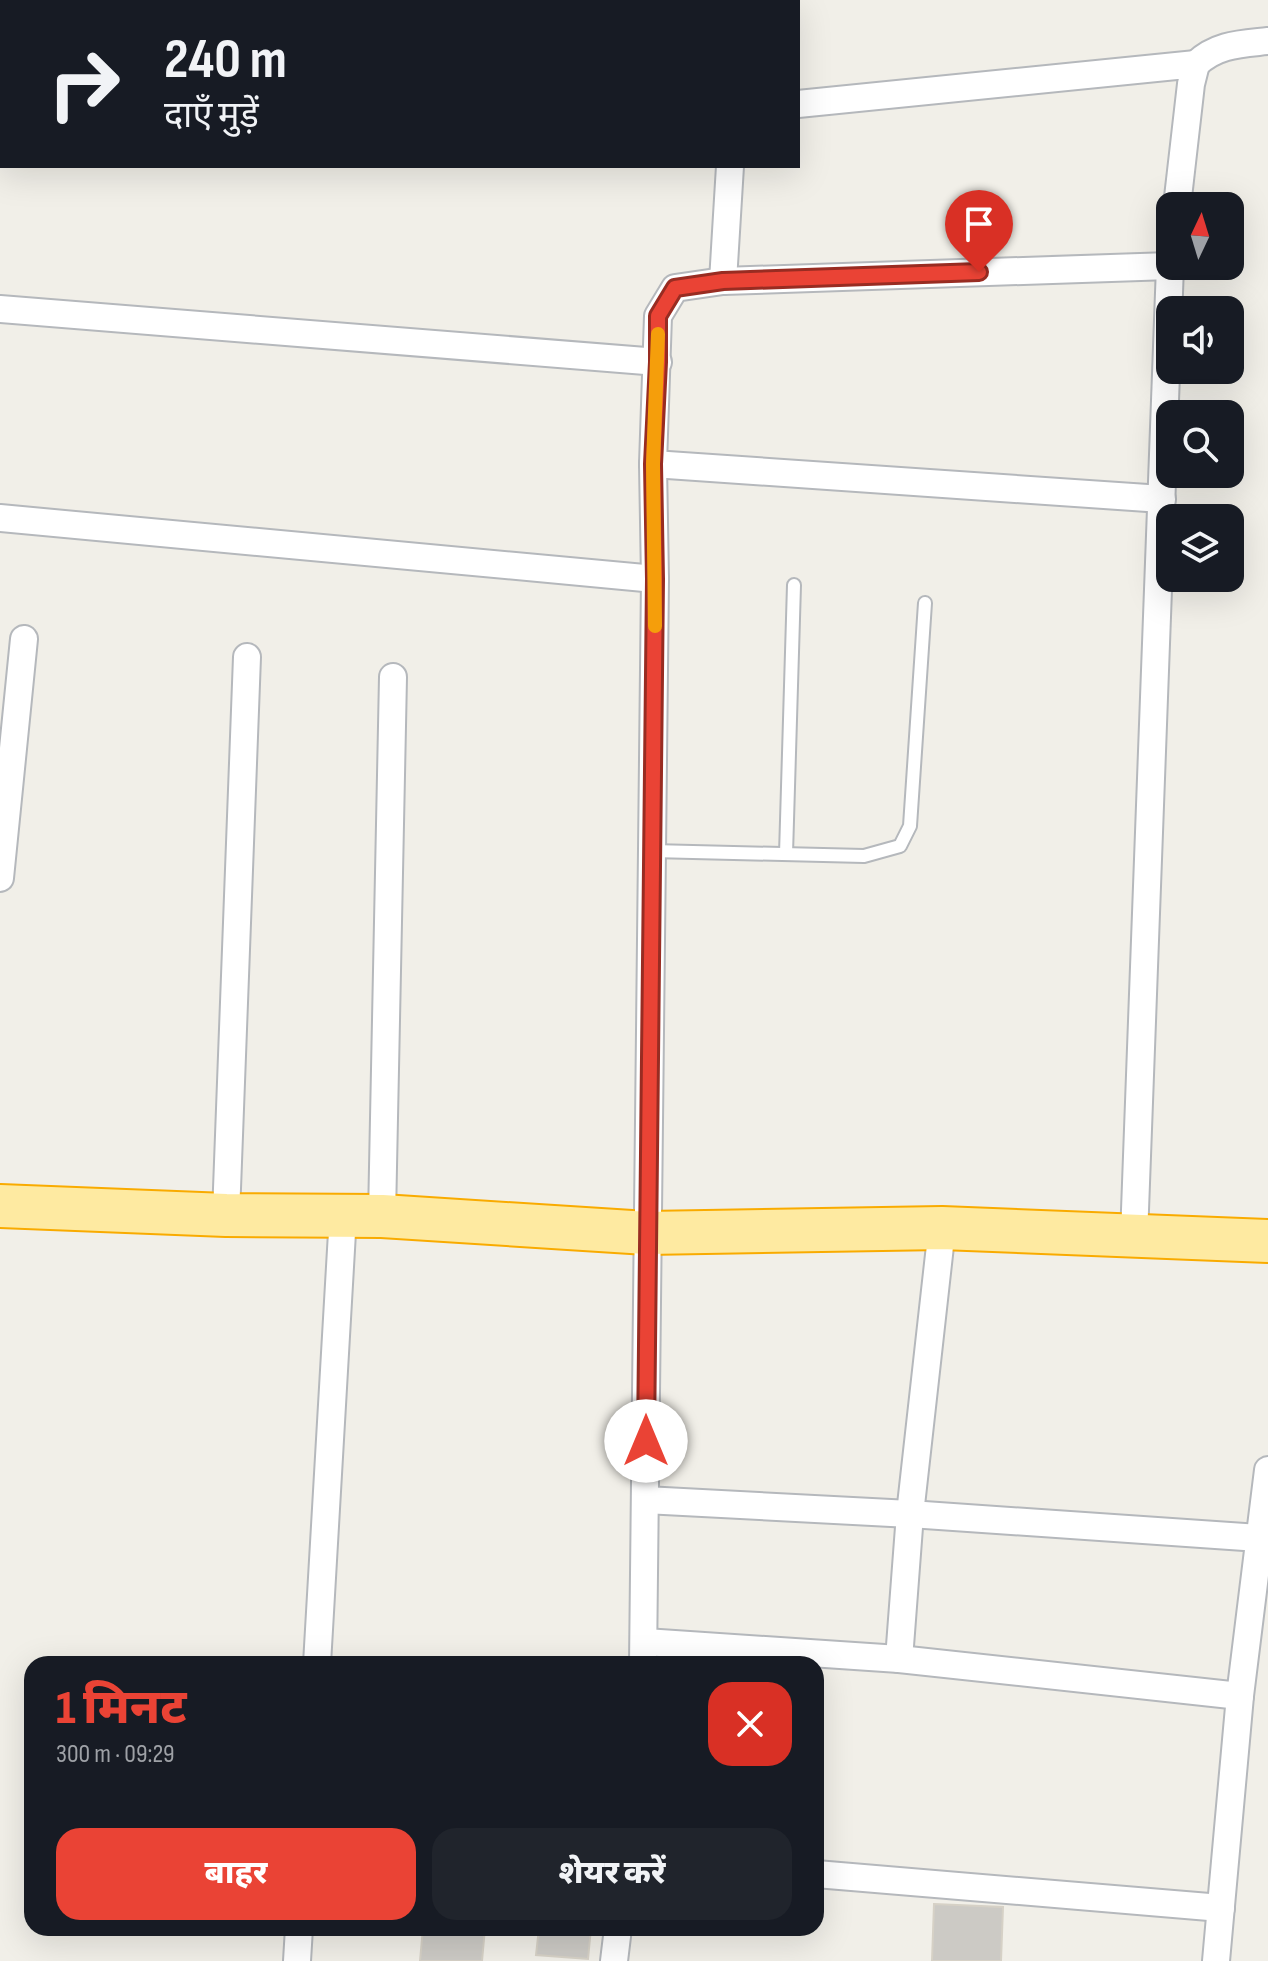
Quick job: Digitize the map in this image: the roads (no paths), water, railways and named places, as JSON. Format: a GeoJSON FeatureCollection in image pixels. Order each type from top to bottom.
{"type":"FeatureCollection","features":[{"type":"Feature","properties":{"kind":"highway"},"geometry":{"type":"LineString","coordinates":[[0,1206],[226,1215],[362,1216],[647,1233],[942,1228],[1268,1241]]}},
{"type":"Feature","properties":{"kind":"street"},"geometry":{"type":"LineString","coordinates":[[1179,192],[1196,64],[1224,46],[1268,41]]}},
{"type":"Feature","properties":{"kind":"street"},"geometry":{"type":"LineString","coordinates":[[800,104],[1196,64]]}},
{"type":"Feature","properties":{"kind":"street"},"geometry":{"type":"LineString","coordinates":[[723,281],[730,168]]}},
{"type":"Feature","properties":{"kind":"street"},"geometry":{"type":"LineString","coordinates":[[772,1656],[644,1653],[655,579],[653,464],[658,316],[675,288],[723,281],[1156,266]]}},
{"type":"Feature","properties":{"kind":"street"},"geometry":{"type":"LineString","coordinates":[[1134,1237],[1170,280]]}},
{"type":"Feature","properties":{"kind":"street"},"geometry":{"type":"LineString","coordinates":[[0,309],[658,362]]}},
{"type":"Feature","properties":{"kind":"street"},"geometry":{"type":"LineString","coordinates":[[653,464],[1162,499]]}},
{"type":"Feature","properties":{"kind":"street"},"geometry":{"type":"LineString","coordinates":[[0,518],[655,579]]}},
{"type":"Feature","properties":{"kind":"street"},"geometry":{"type":"LineString","coordinates":[[0,878],[8,721],[24,639]]}},
{"type":"Feature","properties":{"kind":"street"},"geometry":{"type":"LineString","coordinates":[[226,1215],[247,657]]}},
{"type":"Feature","properties":{"kind":"street"},"geometry":{"type":"LineString","coordinates":[[318,1656],[362,1216],[393,677]]}},
{"type":"Feature","properties":{"kind":"street"},"geometry":{"type":"LineString","coordinates":[[899,1659],[910,1514],[942,1228]]}},
{"type":"Feature","properties":{"kind":"street"},"geometry":{"type":"LineString","coordinates":[[1216,1961],[1240,1696],[1268,1470]]}},
{"type":"Feature","properties":{"kind":"street"},"geometry":{"type":"LineString","coordinates":[[645,1500],[1259,1538]]}},
{"type":"Feature","properties":{"kind":"street"},"geometry":{"type":"LineString","coordinates":[[824,1657],[899,1659],[1240,1696]]}},
{"type":"Feature","properties":{"kind":"street"},"geometry":{"type":"LineString","coordinates":[[824,1875],[1221,1908]]}},
{"type":"Feature","properties":{"kind":"street"},"geometry":{"type":"LineString","coordinates":[[297,1961],[299,1936]]}},
{"type":"Feature","properties":{"kind":"street"},"geometry":{"type":"LineString","coordinates":[[614,1961],[617,1936]]}},
{"type":"Feature","properties":{"kind":"lane"},"geometry":{"type":"LineString","coordinates":[[786,854],[794,585]]}},
{"type":"Feature","properties":{"kind":"lane"},"geometry":{"type":"LineString","coordinates":[[652,851],[864,856],[900,846],[910,826],[925,603]]}}]}
